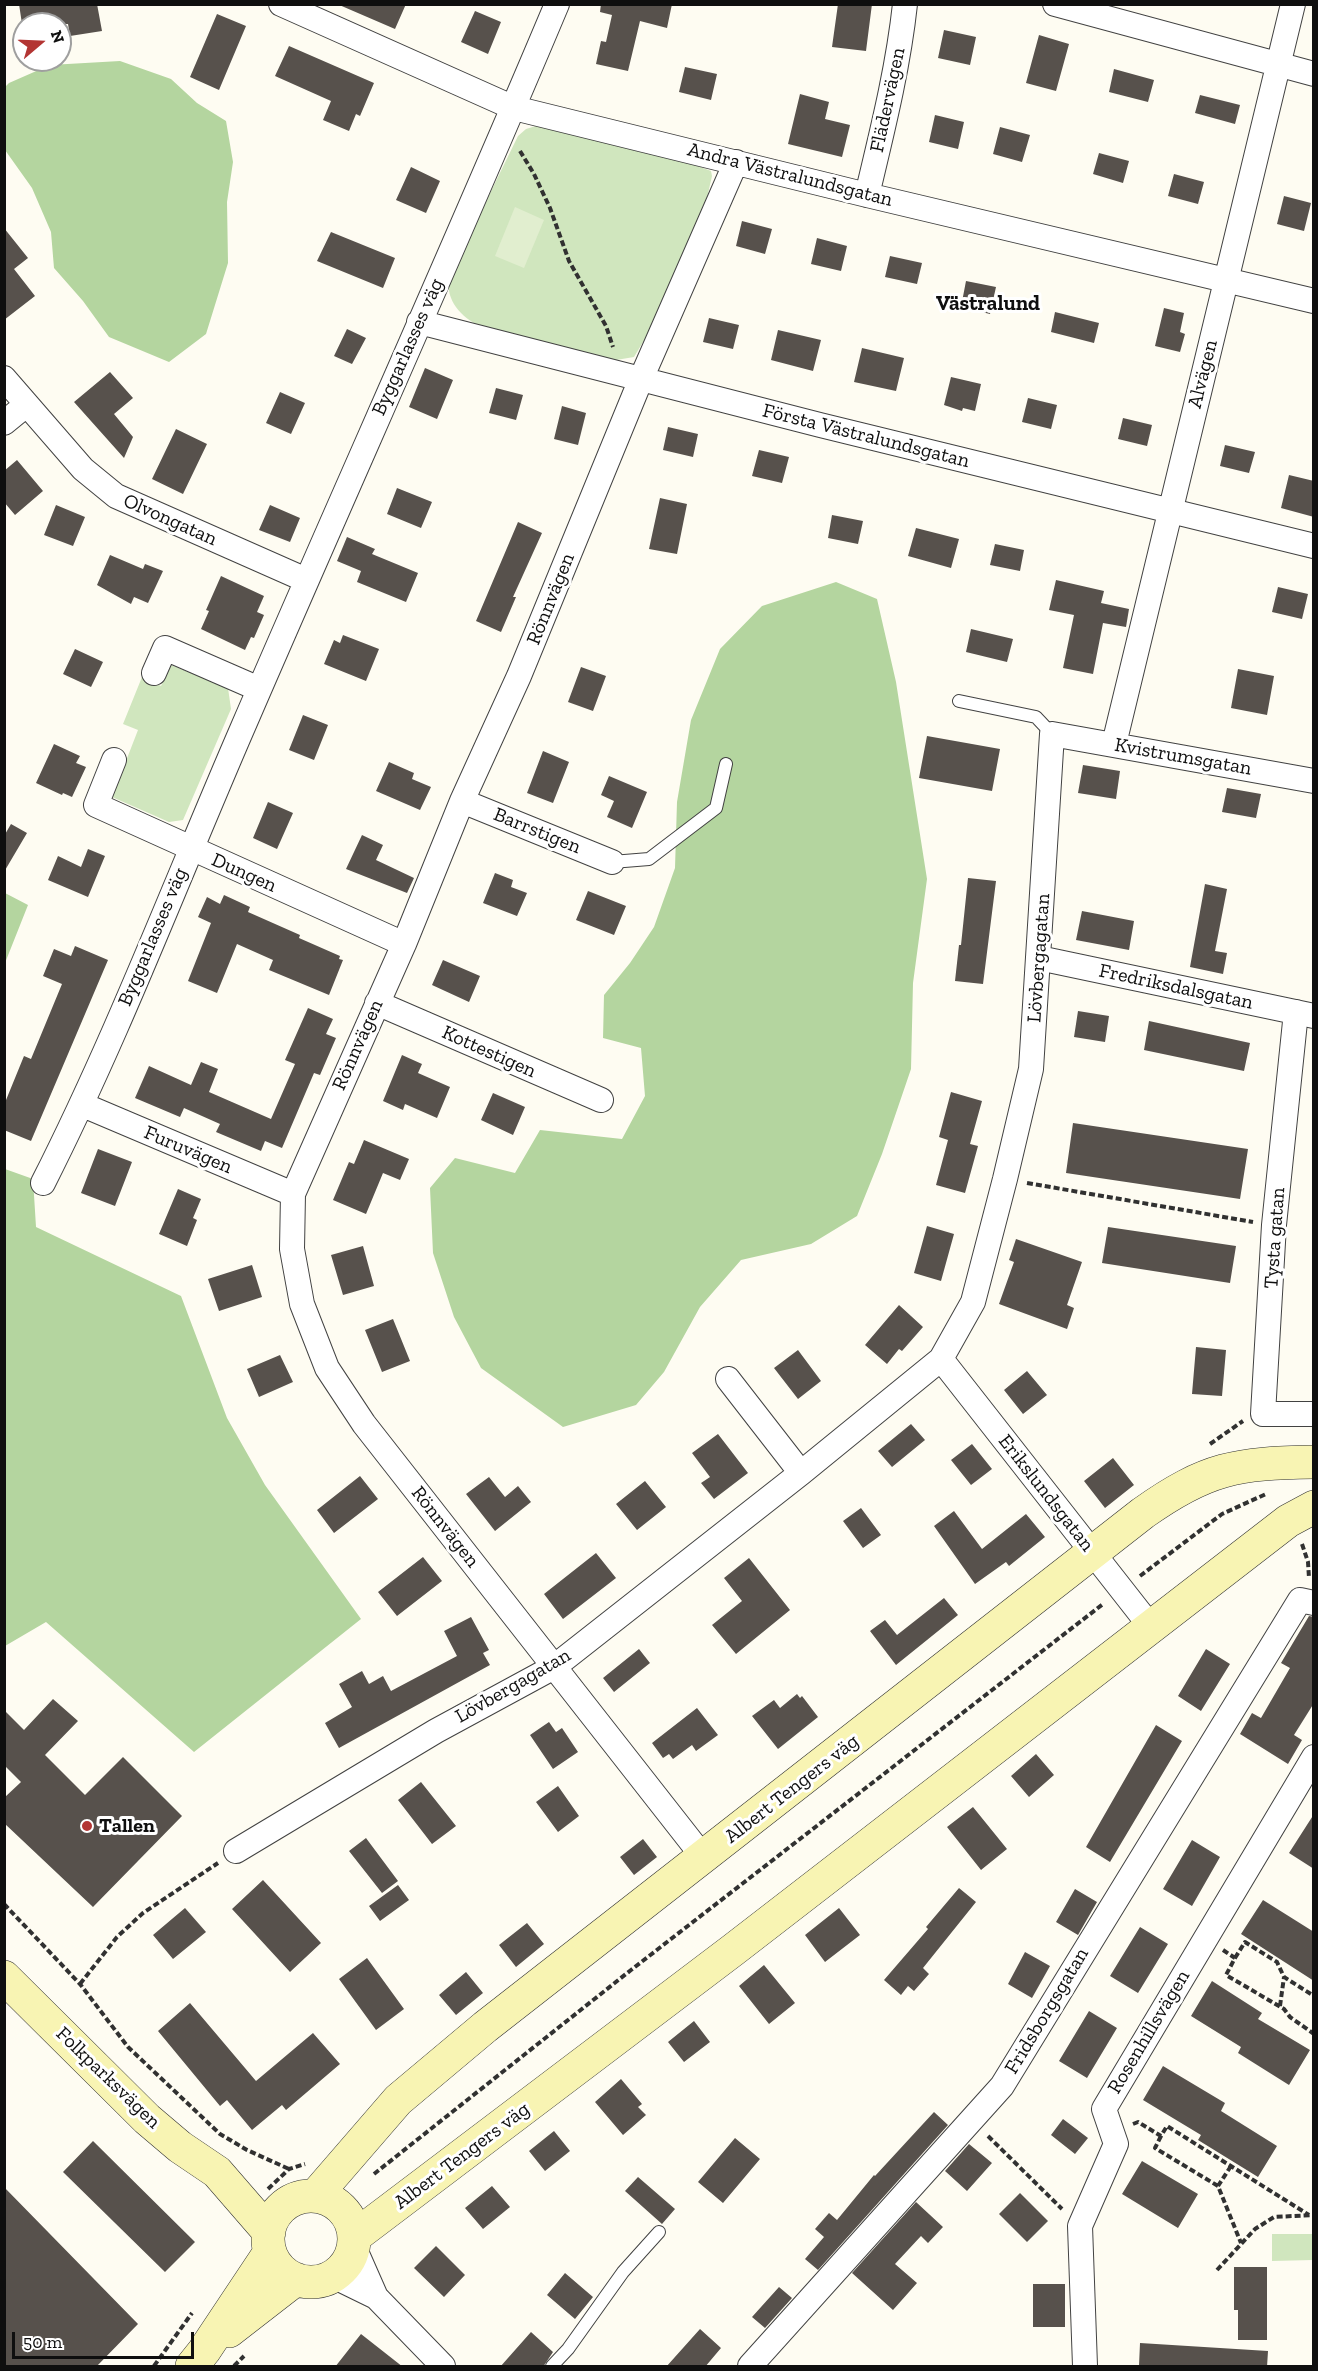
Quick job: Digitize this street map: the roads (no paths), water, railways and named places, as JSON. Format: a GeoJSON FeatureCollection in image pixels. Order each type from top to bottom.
{"type":"FeatureCollection","features":[{"type":"Feature","properties":{"kind":"main road","name":"Albert Tengers väg"},"geometry":{"type":"LineString","coordinates":[[198,2359],[287,2202],[398,2100],[485,2027],[704,1858],[1092,1552],[1168,1496],[1194,1481],[1243,1465],[1314,1462]]}},
{"type":"Feature","properties":{"kind":"main road","name":"Albert Tengers väg"},"geometry":{"type":"LineString","coordinates":[[354,2242],[1288,1521],[1314,1507]]}},
{"type":"Feature","properties":{"kind":"main road","name":"Folkparksvägen"},"geometry":{"type":"LineString","coordinates":[[4,1977],[147,2119],[180,2147],[217,2172],[287,2202]]}},
{"type":"Feature","properties":{"kind":"main road"},"geometry":{"type":"LineString","coordinates":[[330,2200],[343,2209],[351,2222],[354,2242],[347,2263],[333,2276],[315,2282],[296,2279],[276,2264],[287,2202],[330,2200]]}},
{"type":"Feature","properties":{"kind":"main road","name":"Albert Tengers väg"},"geometry":{"type":"LineString","coordinates":[[198,2359],[296,2279]]}},
{"type":"Feature","properties":{"kind":"street","name":"Andra Västralundsgatan"},"geometry":{"type":"LineString","coordinates":[[281,4],[510,118],[736,162],[1314,301]]}},
{"type":"Feature","properties":{"kind":"street","name":"Byggarlasses väg"},"geometry":{"type":"LineString","coordinates":[[43,1183],[83,1105],[190,849],[510,118],[557,4]]}},
{"type":"Feature","properties":{"kind":"street","name":"Flädervägen"},"geometry":{"type":"LineString","coordinates":[[867,195],[887,114],[905,4]]}},
{"type":"Feature","properties":{"kind":"street"},"geometry":{"type":"LineString","coordinates":[[1055,4],[1117,12],[1277,66],[1314,74]]}},
{"type":"Feature","properties":{"kind":"street","name":"Alvägen"},"geometry":{"type":"LineString","coordinates":[[1114,744],[1293,4]]}},
{"type":"Feature","properties":{"kind":"street","name":"Rönnvägen"},"geometry":{"type":"LineString","coordinates":[[704,1858],[364,1424],[327,1368],[302,1304],[292,1249],[293,1194],[404,944],[462,801],[519,676],[632,376],[736,162]]}},
{"type":"Feature","properties":{"kind":"street","name":"Första Västralundsgatan"},"geometry":{"type":"LineString","coordinates":[[419,322],[1314,546]]}},
{"type":"Feature","properties":{"kind":"street","name":"Olvongatan"},"geometry":{"type":"LineString","coordinates":[[4,378],[83,469],[116,496],[306,580]]}},
{"type":"Feature","properties":{"kind":"street"},"geometry":{"type":"LineString","coordinates":[[4,423],[26,405]]}},
{"type":"Feature","properties":{"kind":"street"},"geometry":{"type":"LineString","coordinates":[[154,673],[165,648],[259,689]]}},
{"type":"Feature","properties":{"kind":"street","name":"Kvistrumsgatan"},"geometry":{"type":"LineString","coordinates":[[1052,734],[1314,781]]}},
{"type":"Feature","properties":{"kind":"street","name":"Lövbergagatan"},"geometry":{"type":"LineString","coordinates":[[236,1851],[436,1731],[554,1667],[801,1473],[941,1359],[973,1302],[1031,1069],[1040,958],[1052,734]]}},
{"type":"Feature","properties":{"kind":"street","name":"Dungen"},"geometry":{"type":"LineString","coordinates":[[114,760],[96,805],[404,944]]}},
{"type":"Feature","properties":{"kind":"street","name":"Barrstigen"},"geometry":{"type":"LineString","coordinates":[[462,801],[612,862]]}},
{"type":"Feature","properties":{"kind":"street","name":"Fredriksdalsgatan"},"geometry":{"type":"LineString","coordinates":[[1040,958],[1305,1014]]}},
{"type":"Feature","properties":{"kind":"street","name":"Kottestigen"},"geometry":{"type":"LineString","coordinates":[[377,1003],[601,1100]]}},
{"type":"Feature","properties":{"kind":"street","name":"Tysta gatan"},"geometry":{"type":"LineString","coordinates":[[1305,1014],[1274,1226],[1263,1414],[1314,1414]]}},
{"type":"Feature","properties":{"kind":"street","name":"Furuvägen"},"geometry":{"type":"LineString","coordinates":[[83,1105],[293,1194]]}},
{"type":"Feature","properties":{"kind":"street","name":"Erikslundsgatan"},"geometry":{"type":"LineString","coordinates":[[941,1359],[1151,1628]]}},
{"type":"Feature","properties":{"kind":"street"},"geometry":{"type":"LineString","coordinates":[[728,1379],[801,1473]]}},
{"type":"Feature","properties":{"kind":"street","name":"Fridsborgsgatan"},"geometry":{"type":"LineString","coordinates":[[750,2367],[1002,2086],[1300,1600],[1314,1603]]}},
{"type":"Feature","properties":{"kind":"street","name":"Rosenhillsvägen"},"geometry":{"type":"LineString","coordinates":[[1085,2367],[1080,2226],[1116,2144],[1104,2109],[1314,1757]]}},
{"type":"Feature","properties":{"kind":"street"},"geometry":{"type":"LineString","coordinates":[[354,2242],[376,2297]]}},
{"type":"Feature","properties":{"kind":"street"},"geometry":{"type":"LineString","coordinates":[[333,2276],[376,2297],[443,2367]]}},
{"type":"Feature","properties":{"kind":"lane"},"geometry":{"type":"LineString","coordinates":[[958,701],[1036,717],[1052,734]]}},
{"type":"Feature","properties":{"kind":"lane"},"geometry":{"type":"LineString","coordinates":[[612,862],[649,860],[716,808],[726,764]]}},
{"type":"Feature","properties":{"kind":"lane"},"geometry":{"type":"LineString","coordinates":[[552,2367],[568,2349],[623,2272],[659,2232]]}},
{"type":"Feature","properties":{"kind":"place","name":"Tallen"},"geometry":{"type":"Point","coordinates":[87,1826]}},
{"type":"Feature","properties":{"kind":"district","name":"Västralund"},"geometry":{"type":"Point","coordinates":[988,304]}}]}
